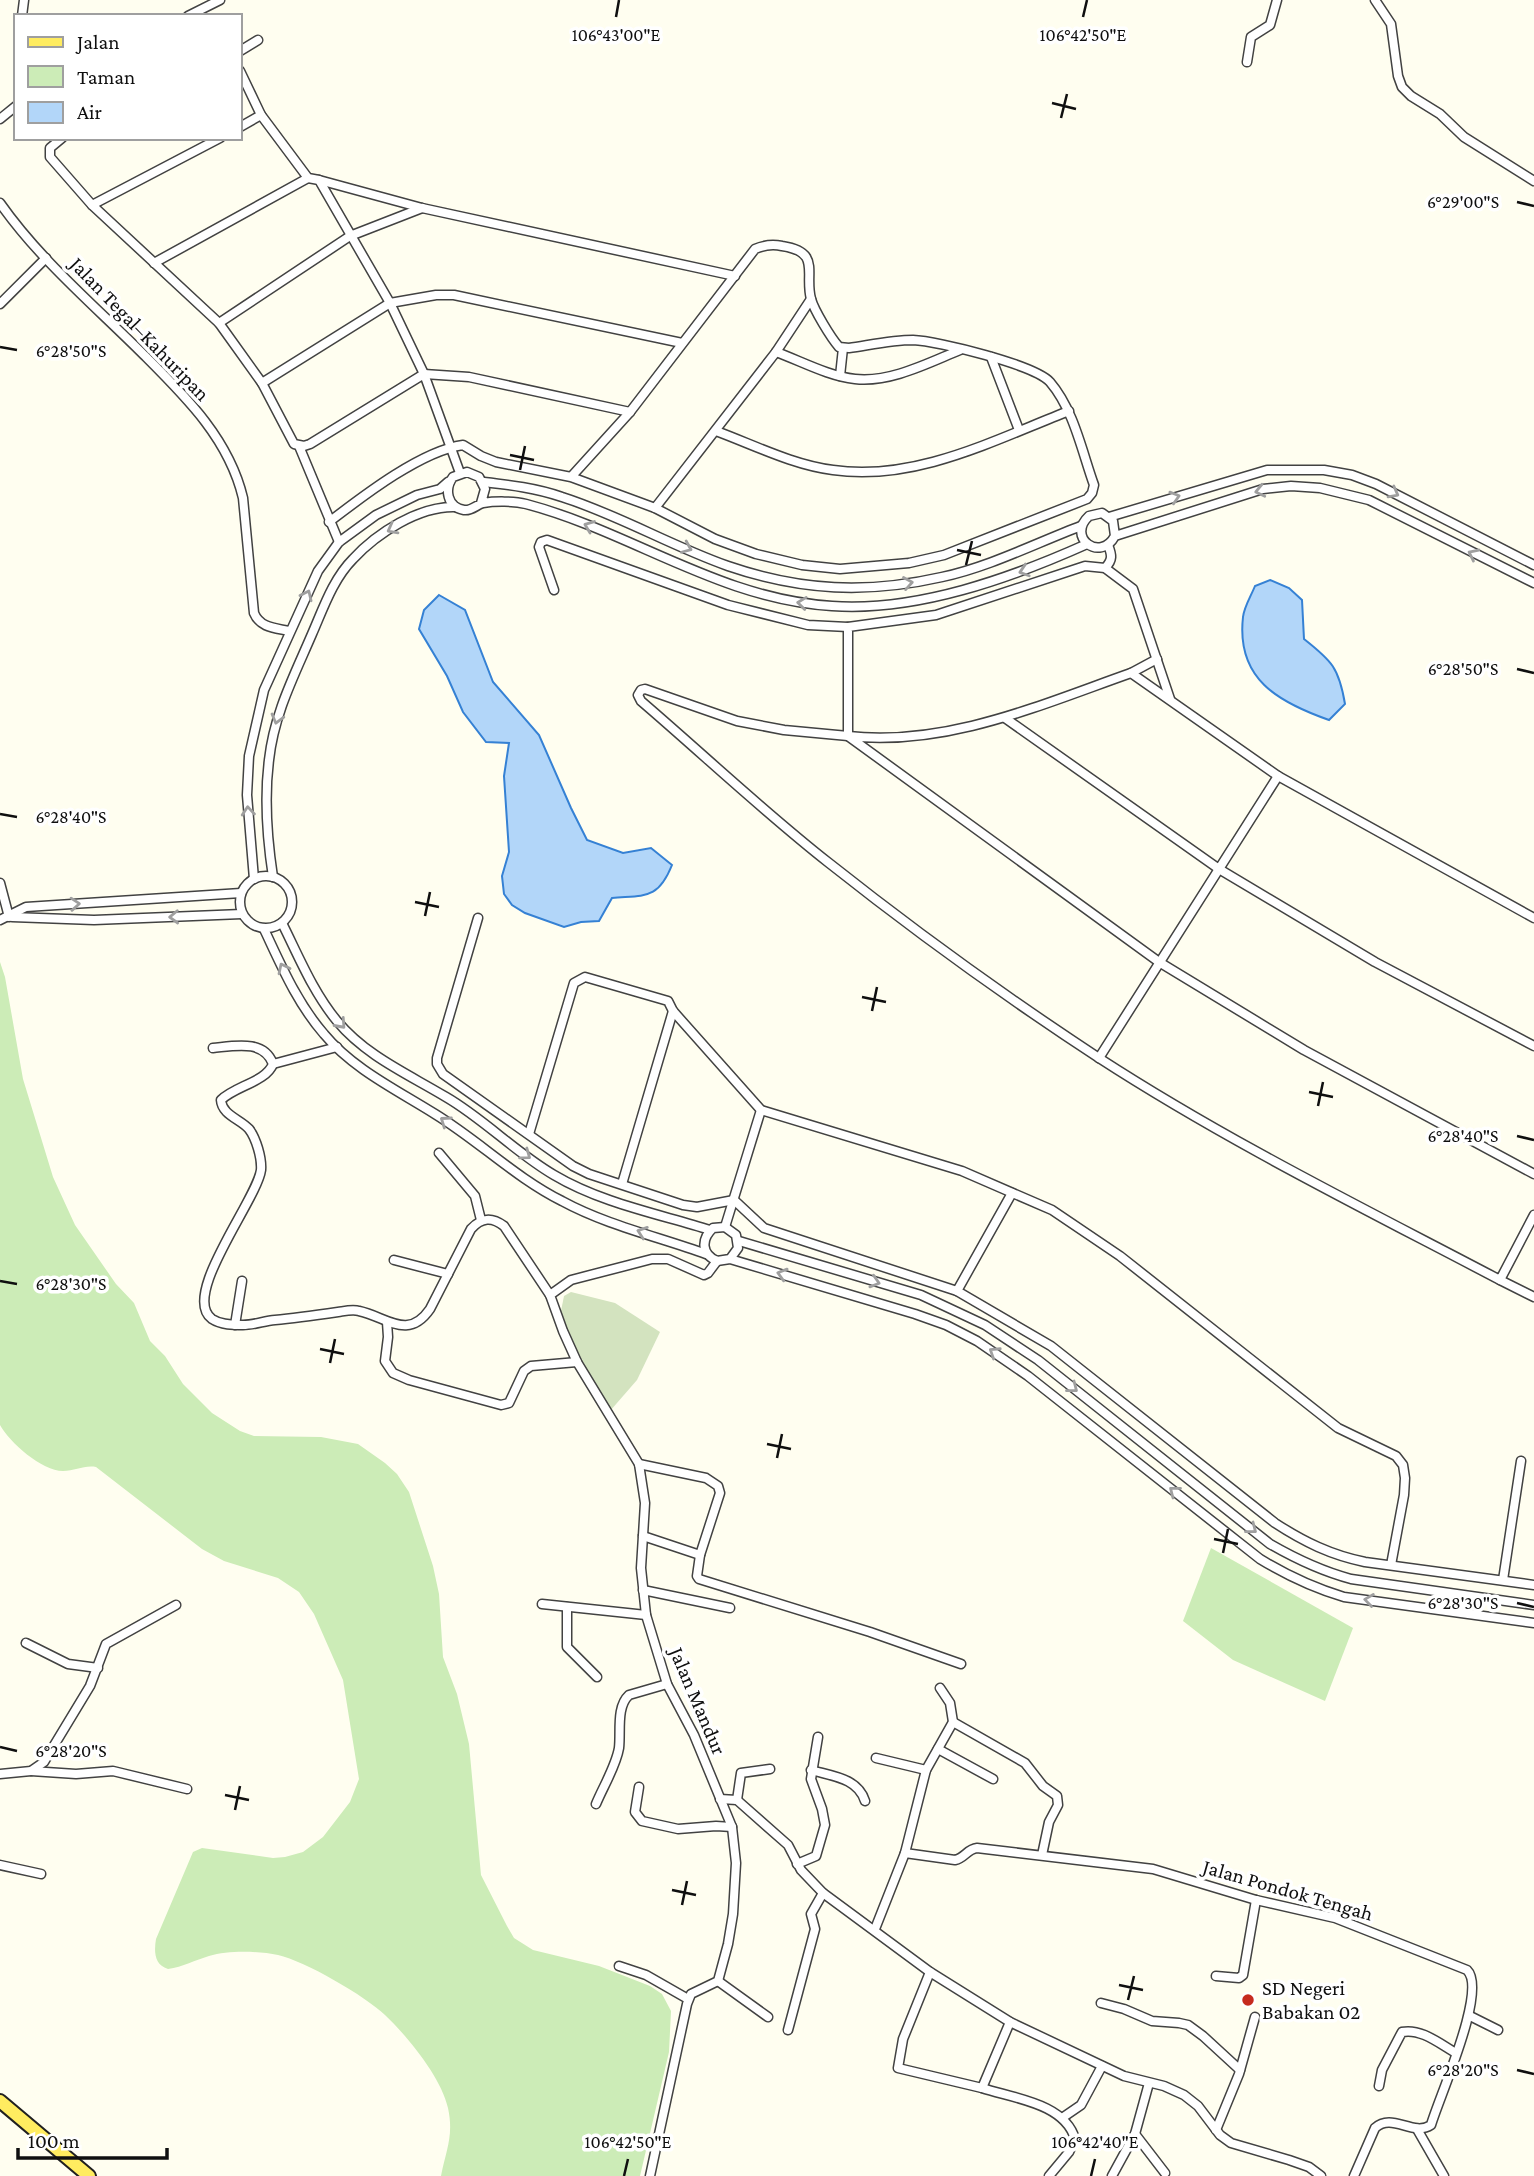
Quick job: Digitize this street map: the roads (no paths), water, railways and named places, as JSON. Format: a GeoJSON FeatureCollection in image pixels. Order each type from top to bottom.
{"type":"FeatureCollection","features":[{"type":"Feature","properties":{"kind":"main road"},"geometry":{"type":"LineString","coordinates":[[1,2103],[89,2176]]}},
{"type":"Feature","properties":{"kind":"street"},"geometry":{"type":"LineString","coordinates":[[192,14],[220,0]]}},
{"type":"Feature","properties":{"kind":"street"},"geometry":{"type":"LineString","coordinates":[[1247,62],[1251,37],[1270,25],[1277,0]]}},
{"type":"Feature","properties":{"kind":"street"},"geometry":{"type":"LineString","coordinates":[[1375,0],[1391,24],[1402,88],[1440,114],[1464,137],[1534,181]]}},
{"type":"Feature","properties":{"kind":"street"},"geometry":{"type":"LineString","coordinates":[[242,50],[258,40]]}},
{"type":"Feature","properties":{"kind":"street"},"geometry":{"type":"LineString","coordinates":[[242,75],[261,115],[308,178]]}},
{"type":"Feature","properties":{"kind":"street"},"geometry":{"type":"LineString","coordinates":[[242,126],[261,115]]}},
{"type":"Feature","properties":{"kind":"street"},"geometry":{"type":"LineString","coordinates":[[60,140],[50,148],[50,157],[92,205],[219,323],[262,383],[290,439],[299,446],[339,542]]}},
{"type":"Feature","properties":{"kind":"street"},"geometry":{"type":"LineString","coordinates":[[92,205],[216,140]]}},
{"type":"Feature","properties":{"kind":"street"},"geometry":{"type":"LineString","coordinates":[[154,263],[308,178],[422,208],[734,276]]}},
{"type":"Feature","properties":{"kind":"street"},"geometry":{"type":"LineString","coordinates":[[318,180],[390,303],[424,374],[460,473]]}},
{"type":"Feature","properties":{"kind":"street","name":"Jalan Tegal–Kahuripan"},"geometry":{"type":"LineString","coordinates":[[0,203],[46,258],[180,391],[221,443],[240,482],[254,613],[257,621],[263,625],[289,631]]}},
{"type":"Feature","properties":{"kind":"street"},"geometry":{"type":"LineString","coordinates":[[219,323],[350,236],[422,208]]}},
{"type":"Feature","properties":{"kind":"street"},"geometry":{"type":"LineString","coordinates":[[329,522],[383,481],[451,446],[463,444],[496,462],[571,477],[655,508],[715,539],[756,554],[802,565],[840,569],[876,568],[944,555],[1087,499],[1094,485],[1069,411],[1051,383],[1040,374],[991,357],[914,340],[843,348],[835,343],[811,299],[810,264],[803,253],[776,245],[755,249],[630,412],[571,477]]}},
{"type":"Feature","properties":{"kind":"street"},"geometry":{"type":"LineString","coordinates":[[0,304],[46,258]]}},
{"type":"Feature","properties":{"kind":"street"},"geometry":{"type":"LineString","coordinates":[[262,383],[390,303],[436,295],[454,295],[682,343]]}},
{"type":"Feature","properties":{"kind":"street"},"geometry":{"type":"LineString","coordinates":[[655,508],[776,352],[811,299]]}},
{"type":"Feature","properties":{"kind":"street"},"geometry":{"type":"LineString","coordinates":[[840,376],[843,348]]}},
{"type":"Feature","properties":{"kind":"street"},"geometry":{"type":"LineString","coordinates":[[776,352],[840,376],[865,380],[918,367],[960,350]]}},
{"type":"Feature","properties":{"kind":"street"},"geometry":{"type":"LineString","coordinates":[[991,357],[1019,430]]}},
{"type":"Feature","properties":{"kind":"street"},"geometry":{"type":"LineString","coordinates":[[299,446],[310,444],[424,374],[469,377],[630,412]]}},
{"type":"Feature","properties":{"kind":"street"},"geometry":{"type":"LineString","coordinates":[[716,431],[804,464],[831,470],[889,471],[923,465],[957,454],[1069,411]]}},
{"type":"Feature","properties":{"kind":"street"},"geometry":{"type":"LineString","coordinates":[[1109,517],[1267,470],[1324,470],[1352,475],[1376,484],[1534,565]]}},
{"type":"Feature","properties":{"kind":"street"},"geometry":{"type":"LineString","coordinates":[[254,879],[247,795],[249,756],[264,691],[318,571],[339,542],[376,515],[417,495],[440,489],[460,473],[474,473],[484,482],[529,488],[561,496],[727,565],[813,587],[855,589],[893,586],[944,577],[1081,526],[1086,518],[1093,514],[1102,513],[1109,517],[1115,526],[1115,536]]}},
{"type":"Feature","properties":{"kind":"street"},"geometry":{"type":"LineString","coordinates":[[450,481],[448,495],[456,506]]}},
{"type":"Feature","properties":{"kind":"street"},"geometry":{"type":"LineString","coordinates":[[273,877],[266,794],[274,727],[283,696],[332,589],[351,560],[381,535],[421,513],[444,506],[469,510],[481,503],[485,497],[484,482]]}},
{"type":"Feature","properties":{"kind":"street"},"geometry":{"type":"LineString","coordinates":[[1081,526],[1082,536],[1087,544],[1098,548],[1108,545],[1115,536],[1263,489],[1291,486],[1320,488],[1369,500],[1534,583]]}},
{"type":"Feature","properties":{"kind":"street"},"geometry":{"type":"LineString","coordinates":[[481,503],[522,503],[588,525],[720,583],[792,602],[831,606],[865,607],[921,599],[1029,570],[1087,544]]}},
{"type":"Feature","properties":{"kind":"street"},"geometry":{"type":"LineString","coordinates":[[554,590],[539,547],[541,542],[547,540],[728,605],[790,622],[848,627],[936,615],[1086,566],[1105,568],[1133,589],[1170,699]]}},
{"type":"Feature","properties":{"kind":"street"},"geometry":{"type":"LineString","coordinates":[[1105,568],[1112,557],[1108,545]]}},
{"type":"Feature","properties":{"kind":"street"},"geometry":{"type":"LineString","coordinates":[[848,627],[848,736]]}},
{"type":"Feature","properties":{"kind":"street"},"geometry":{"type":"LineString","coordinates":[[1157,659],[1131,673],[1005,718],[921,735],[866,738],[764,727],[714,714],[645,689],[638,695],[641,701],[827,862],[962,964],[1099,1058],[1241,1143],[1534,1297]]}},
{"type":"Feature","properties":{"kind":"street"},"geometry":{"type":"LineString","coordinates":[[1131,673],[1278,775],[1534,918]]}},
{"type":"Feature","properties":{"kind":"street"},"geometry":{"type":"LineString","coordinates":[[1005,718],[1219,869],[1375,962],[1534,1046]]}},
{"type":"Feature","properties":{"kind":"street"},"geometry":{"type":"LineString","coordinates":[[848,736],[1159,962],[1304,1050],[1534,1174]]}},
{"type":"Feature","properties":{"kind":"street"},"geometry":{"type":"LineString","coordinates":[[1099,1058],[1278,775]]}},
{"type":"Feature","properties":{"kind":"street"},"geometry":{"type":"LineString","coordinates":[[273,877],[283,883],[290,893],[292,905],[289,915],[282,923],[264,929],[251,924],[242,914],[241,893],[254,879],[273,877]]}},
{"type":"Feature","properties":{"kind":"street"},"geometry":{"type":"LineString","coordinates":[[0,883],[5,918]]}},
{"type":"Feature","properties":{"kind":"street"},"geometry":{"type":"LineString","coordinates":[[5,918],[26,907],[241,893]]}},
{"type":"Feature","properties":{"kind":"street"},"geometry":{"type":"LineString","coordinates":[[5,918],[94,920],[242,914]]}},
{"type":"Feature","properties":{"kind":"street"},"geometry":{"type":"LineString","coordinates":[[478,918],[437,1064],[443,1074],[573,1166],[690,1206],[734,1200]]}},
{"type":"Feature","properties":{"kind":"street"},"geometry":{"type":"LineString","coordinates":[[282,923],[319,997],[352,1036],[379,1058],[449,1098],[552,1174],[607,1198],[710,1230],[725,1227],[736,1234],[739,1241],[738,1248],[730,1259]]}},
{"type":"Feature","properties":{"kind":"street"},"geometry":{"type":"LineString","coordinates":[[264,929],[303,1008],[337,1047],[382,1082],[438,1116],[542,1191],[564,1203],[706,1254],[717,1261],[730,1259],[915,1314],[946,1325],[977,1341],[1028,1376],[1260,1559],[1287,1576],[1345,1597],[1534,1623]]}},
{"type":"Feature","properties":{"kind":"street"},"geometry":{"type":"LineString","coordinates":[[529,1134],[577,979],[585,977],[668,1001],[673,1011],[761,1110],[962,1171],[991,1181],[1052,1210],[1089,1233],[1338,1428],[1396,1456],[1403,1465],[1405,1478],[1391,1565]]}},
{"type":"Feature","properties":{"kind":"street"},"geometry":{"type":"LineString","coordinates":[[622,1184],[673,1011]]}},
{"type":"Feature","properties":{"kind":"street"},"geometry":{"type":"LineString","coordinates":[[213,1048],[246,1045],[260,1048],[269,1055],[274,1064]]}},
{"type":"Feature","properties":{"kind":"street"},"geometry":{"type":"LineString","coordinates":[[337,1047],[274,1064],[270,1072],[227,1094],[221,1100],[224,1110],[249,1130],[261,1170],[208,1280],[206,1312],[212,1319],[223,1324],[247,1325],[357,1310],[387,1322],[404,1325],[418,1322],[430,1309],[471,1229],[481,1220],[475,1196],[439,1153]]}},
{"type":"Feature","properties":{"kind":"street"},"geometry":{"type":"LineString","coordinates":[[725,1227],[761,1110]]}},
{"type":"Feature","properties":{"kind":"street"},"geometry":{"type":"LineString","coordinates":[[957,1291],[1012,1193]]}},
{"type":"Feature","properties":{"kind":"street"},"geometry":{"type":"LineString","coordinates":[[734,1200],[764,1228],[957,1291],[1051,1346],[1275,1523],[1312,1545],[1346,1558],[1534,1585]]}},
{"type":"Feature","properties":{"kind":"street"},"geometry":{"type":"LineString","coordinates":[[1500,1280],[1534,1215]]}},
{"type":"Feature","properties":{"kind":"street","name":"Jalan Mandur"},"geometry":{"type":"LineString","coordinates":[[481,1220],[493,1219],[504,1226],[550,1295],[577,1362],[639,1464],[645,1503],[641,1568],[646,1615],[667,1684],[694,1735],[732,1827],[736,1863],[733,1914],[718,1981]]}},
{"type":"Feature","properties":{"kind":"street"},"geometry":{"type":"LineString","coordinates":[[706,1254],[705,1237],[710,1230]]}},
{"type":"Feature","properties":{"kind":"street"},"geometry":{"type":"LineString","coordinates":[[739,1241],[921,1295],[985,1325],[1038,1360],[1270,1544],[1296,1559],[1351,1579],[1534,1605]]}},
{"type":"Feature","properties":{"kind":"street"},"geometry":{"type":"LineString","coordinates":[[550,1295],[571,1280],[652,1259],[668,1259],[704,1275],[717,1261]]}},
{"type":"Feature","properties":{"kind":"street"},"geometry":{"type":"LineString","coordinates":[[394,1260],[448,1274]]}},
{"type":"Feature","properties":{"kind":"street"},"geometry":{"type":"LineString","coordinates":[[235,1325],[242,1281]]}},
{"type":"Feature","properties":{"kind":"street"},"geometry":{"type":"LineString","coordinates":[[387,1322],[385,1360],[393,1373],[409,1380],[500,1405],[509,1403],[524,1371],[531,1366],[577,1362]]}},
{"type":"Feature","properties":{"kind":"street"},"geometry":{"type":"LineString","coordinates":[[1503,1580],[1521,1461]]}},
{"type":"Feature","properties":{"kind":"street"},"geometry":{"type":"LineString","coordinates":[[639,1464],[706,1478],[718,1486],[720,1493],[700,1555],[697,1576],[699,1579],[870,1632],[961,1664]]}},
{"type":"Feature","properties":{"kind":"street"},"geometry":{"type":"LineString","coordinates":[[643,1536],[700,1555]]}},
{"type":"Feature","properties":{"kind":"street"},"geometry":{"type":"LineString","coordinates":[[643,1590],[730,1608]]}},
{"type":"Feature","properties":{"kind":"street"},"geometry":{"type":"LineString","coordinates":[[542,1604],[646,1615]]}},
{"type":"Feature","properties":{"kind":"street"},"geometry":{"type":"LineString","coordinates":[[32,1770],[49,1754],[90,1686],[102,1650],[112,1639],[176,1605]]}},
{"type":"Feature","properties":{"kind":"street"},"geometry":{"type":"LineString","coordinates":[[567,1608],[567,1647],[597,1677]]}},
{"type":"Feature","properties":{"kind":"street"},"geometry":{"type":"LineString","coordinates":[[26,1643],[68,1664],[98,1668]]}},
{"type":"Feature","properties":{"kind":"street"},"geometry":{"type":"LineString","coordinates":[[596,1804],[618,1754],[625,1698],[667,1684]]}},
{"type":"Feature","properties":{"kind":"street"},"geometry":{"type":"LineString","coordinates":[[875,1930],[905,1853],[926,1770],[953,1722],[950,1703],[940,1688]]}},
{"type":"Feature","properties":{"kind":"street"},"geometry":{"type":"LineString","coordinates":[[953,1722],[1025,1763],[1044,1786],[1057,1796],[1058,1805],[1049,1822],[1042,1855]]}},
{"type":"Feature","properties":{"kind":"street"},"geometry":{"type":"LineString","coordinates":[[797,1864],[816,1856],[825,1825],[811,1770],[818,1737]]}},
{"type":"Feature","properties":{"kind":"street"},"geometry":{"type":"LineString","coordinates":[[938,1749],[993,1779]]}},
{"type":"Feature","properties":{"kind":"street"},"geometry":{"type":"LineString","coordinates":[[876,1758],[926,1770]]}},
{"type":"Feature","properties":{"kind":"street"},"geometry":{"type":"LineString","coordinates":[[737,1800],[741,1773],[770,1769]]}},
{"type":"Feature","properties":{"kind":"street"},"geometry":{"type":"LineString","coordinates":[[0,1774],[32,1770],[76,1774],[113,1771],[187,1789]]}},
{"type":"Feature","properties":{"kind":"street"},"geometry":{"type":"LineString","coordinates":[[811,1770],[855,1784],[863,1793],[865,1801]]}},
{"type":"Feature","properties":{"kind":"street"},"geometry":{"type":"LineString","coordinates":[[639,1787],[635,1812],[642,1821],[678,1829],[732,1827]]}},
{"type":"Feature","properties":{"kind":"street"},"geometry":{"type":"LineString","coordinates":[[720,1799],[737,1800],[788,1845],[805,1876],[823,1893],[930,1972],[1010,2022],[1124,2076],[1174,2090],[1191,2100],[1225,2139],[1321,2176]]}},
{"type":"Feature","properties":{"kind":"street","name":"Jalan Pondok Tengah"},"geometry":{"type":"LineString","coordinates":[[905,1853],[956,1860],[968,1850],[977,1848],[1153,1869],[1256,1900],[1335,1918],[1467,1970],[1474,1985],[1470,2016],[1431,2125],[1417,2129]]}},
{"type":"Feature","properties":{"kind":"street"},"geometry":{"type":"LineString","coordinates":[[0,1865],[41,1874]]}},
{"type":"Feature","properties":{"kind":"street"},"geometry":{"type":"LineString","coordinates":[[788,2030],[815,1929],[811,1914],[823,1893]]}},
{"type":"Feature","properties":{"kind":"street"},"geometry":{"type":"LineString","coordinates":[[1216,1976],[1239,1978],[1243,1975],[1256,1900]]}},
{"type":"Feature","properties":{"kind":"street"},"geometry":{"type":"LineString","coordinates":[[619,1966],[646,1975],[688,1999]]}},
{"type":"Feature","properties":{"kind":"street"},"geometry":{"type":"LineString","coordinates":[[930,1972],[903,2039],[898,2068],[982,2088],[1045,2108],[1062,2118],[1075,2139],[1069,2152],[1049,2176]]}},
{"type":"Feature","properties":{"kind":"street"},"geometry":{"type":"LineString","coordinates":[[650,2176],[691,1994],[718,1981],[768,2017]]}},
{"type":"Feature","properties":{"kind":"street"},"geometry":{"type":"LineString","coordinates":[[1101,2003],[1152,2021],[1188,2025],[1240,2070]]}},
{"type":"Feature","properties":{"kind":"street"},"geometry":{"type":"LineString","coordinates":[[1470,2016],[1498,2030]]}},
{"type":"Feature","properties":{"kind":"street"},"geometry":{"type":"LineString","coordinates":[[1216,2130],[1240,2070],[1255,2017]]}},
{"type":"Feature","properties":{"kind":"street"},"geometry":{"type":"LineString","coordinates":[[982,2088],[1010,2022]]}},
{"type":"Feature","properties":{"kind":"street"},"geometry":{"type":"LineString","coordinates":[[1379,2086],[1382,2070],[1402,2032],[1424,2035],[1456,2053]]}},
{"type":"Feature","properties":{"kind":"street"},"geometry":{"type":"LineString","coordinates":[[1062,2118],[1081,2105],[1102,2066]]}},
{"type":"Feature","properties":{"kind":"street"},"geometry":{"type":"LineString","coordinates":[[1112,2176],[1135,2134],[1149,2083]]}},
{"type":"Feature","properties":{"kind":"street"},"geometry":{"type":"LineString","coordinates":[[1354,2176],[1375,2128],[1380,2123],[1388,2122],[1417,2129],[1444,2176]]}},
{"type":"Feature","properties":{"kind":"street"},"geometry":{"type":"LineString","coordinates":[[1135,2134],[1165,2174]]}},
{"type":"Feature","properties":{"kind":"water"},"geometry":{"type":"Polygon","coordinates":[[[1270,580],[1289,588],[1302,600],[1304,639],[1328,660],[1337,673],[1345,704],[1329,720],[1278,696],[1264,685],[1246,657],[1243,638],[1245,609],[1255,586],[1270,580]]]}},
{"type":"Feature","properties":{"kind":"water"},"geometry":{"type":"Polygon","coordinates":[[[439,595],[465,610],[493,682],[539,735],[587,840],[623,853],[651,848],[672,865],[656,890],[649,894],[612,898],[599,921],[564,927],[525,913],[512,905],[504,894],[502,876],[509,852],[504,776],[509,743],[486,742],[463,712],[447,676],[419,629],[424,610],[439,595]]]}},
{"type":"Feature","properties":{"kind":"place","name":"SD Negeri Babakan 02"},"geometry":{"type":"Point","coordinates":[1248,2000]}}]}
